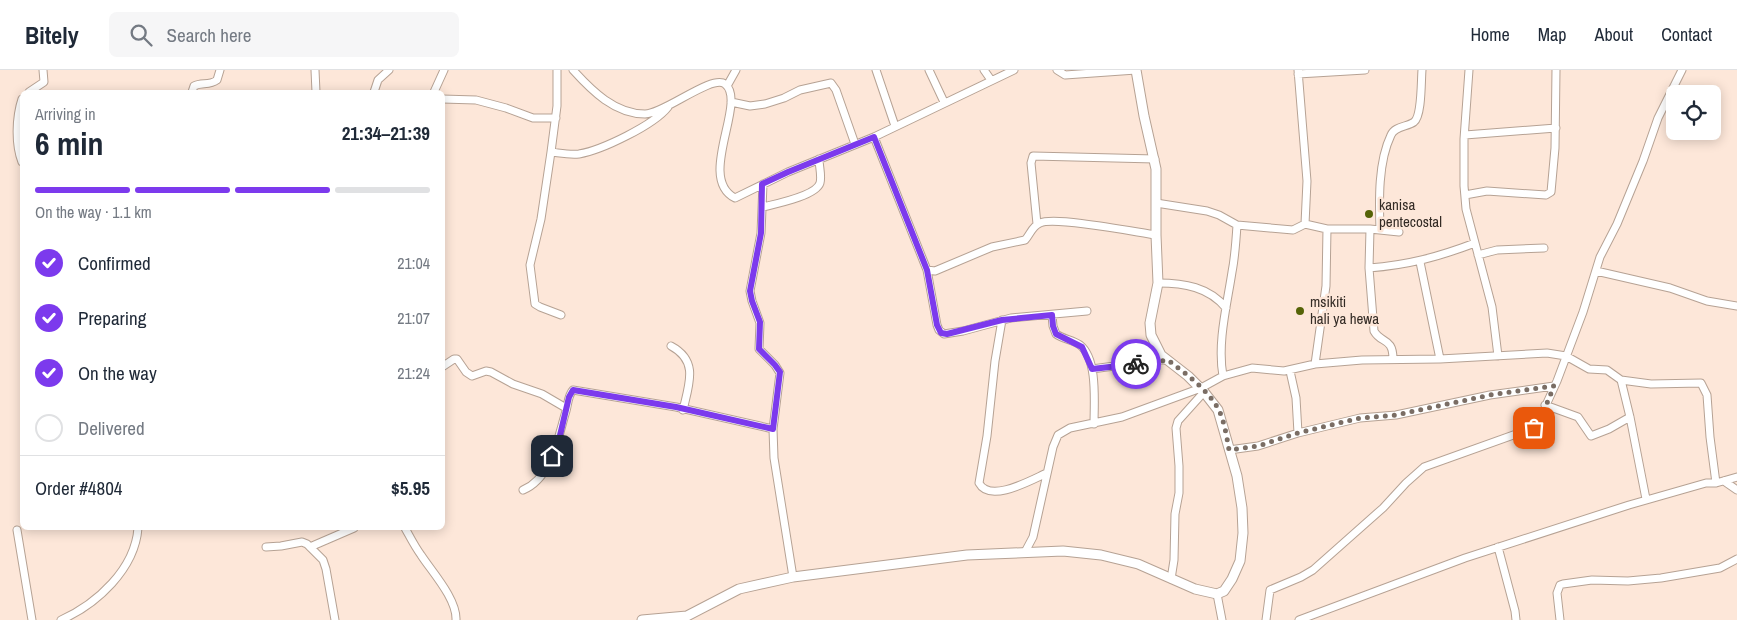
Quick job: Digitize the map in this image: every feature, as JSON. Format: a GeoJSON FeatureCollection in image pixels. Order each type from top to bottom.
{"type":"FeatureCollection","features":[{"type":"Feature","properties":{"kind":"street"},"geometry":{"type":"LineString","coordinates":[[32,90],[44,82],[44,70]]}},
{"type":"Feature","properties":{"kind":"street"},"geometry":{"type":"LineString","coordinates":[[193,90],[194,86],[209,85],[216,80],[220,70]]}},
{"type":"Feature","properties":{"kind":"street"},"geometry":{"type":"LineString","coordinates":[[315,70],[316,90]]}},
{"type":"Feature","properties":{"kind":"street"},"geometry":{"type":"LineString","coordinates":[[375,90],[378,80],[389,70]]}},
{"type":"Feature","properties":{"kind":"street"},"geometry":{"type":"LineString","coordinates":[[435,90],[444,70]]}},
{"type":"Feature","properties":{"kind":"street"},"geometry":{"type":"LineString","coordinates":[[557,70],[556,118],[541,219],[530,265],[537,306],[562,315]]}},
{"type":"Feature","properties":{"kind":"street"},"geometry":{"type":"LineString","coordinates":[[573,70],[600,97],[634,113],[647,114],[670,105],[710,84],[721,82],[727,86],[731,102],[720,162],[720,178],[726,192],[734,198],[819,159],[874,137],[1014,70]]}},
{"type":"Feature","properties":{"kind":"street"},"geometry":{"type":"LineString","coordinates":[[727,86],[736,70]]}},
{"type":"Feature","properties":{"kind":"street"},"geometry":{"type":"LineString","coordinates":[[876,70],[895,126]]}},
{"type":"Feature","properties":{"kind":"street"},"geometry":{"type":"LineString","coordinates":[[929,70],[944,102]]}},
{"type":"Feature","properties":{"kind":"street"},"geometry":{"type":"LineString","coordinates":[[984,70],[991,80]]}},
{"type":"Feature","properties":{"kind":"street"},"geometry":{"type":"LineString","coordinates":[[642,620],[688,616],[734,591],[793,576],[968,555],[1025,552],[1064,551],[1101,555],[1138,564],[1195,589],[1217,594],[1224,591],[1240,561],[1243,533],[1237,476],[1218,410],[1202,390],[1158,351],[1151,335],[1150,323],[1158,283],[1155,159],[1145,121],[1136,70],[1065,75],[1057,70]]}},
{"type":"Feature","properties":{"kind":"street"},"geometry":{"type":"LineString","coordinates":[[1305,224],[1307,181],[1298,72],[1365,70]]}},
{"type":"Feature","properties":{"kind":"street"},"geometry":{"type":"LineString","coordinates":[[1380,230],[1380,192],[1386,150],[1393,132],[1417,119],[1422,70]]}},
{"type":"Feature","properties":{"kind":"street"},"geometry":{"type":"LineString","coordinates":[[1469,70],[1465,135],[1466,209],[1492,307],[1498,356]]}},
{"type":"Feature","properties":{"kind":"street"},"geometry":{"type":"LineString","coordinates":[[1465,195],[1486,191],[1549,195],[1552,187],[1556,128],[1556,70]]}},
{"type":"Feature","properties":{"kind":"street"},"geometry":{"type":"LineString","coordinates":[[1266,620],[1270,590],[1313,570],[1383,508],[1424,467],[1536,427],[1583,312],[1600,257],[1617,224],[1643,161],[1658,118],[1682,70]]}},
{"type":"Feature","properties":{"kind":"street"},"geometry":{"type":"LineString","coordinates":[[731,102],[750,106],[765,104],[800,90],[831,83],[836,90],[855,144]]}},
{"type":"Feature","properties":{"kind":"street"},"geometry":{"type":"LineString","coordinates":[[445,99],[476,100],[506,108],[532,118],[556,118]]}},
{"type":"Feature","properties":{"kind":"street"},"geometry":{"type":"LineString","coordinates":[[551,152],[576,154],[587,152],[641,128],[656,119],[670,105]]}},
{"type":"Feature","properties":{"kind":"street"},"geometry":{"type":"LineString","coordinates":[[20,108],[18,118],[20,153]]}},
{"type":"Feature","properties":{"kind":"street"},"geometry":{"type":"LineString","coordinates":[[1465,135],[1556,128]]}},
{"type":"Feature","properties":{"kind":"street"},"geometry":{"type":"LineString","coordinates":[[874,137],[927,270],[937,325],[941,333],[947,334],[1002,320],[1087,311]]}},
{"type":"Feature","properties":{"kind":"street"},"geometry":{"type":"LineString","coordinates":[[1037,224],[1031,163],[1033,156],[1155,159]]}},
{"type":"Feature","properties":{"kind":"street"},"geometry":{"type":"LineString","coordinates":[[763,207],[799,196],[818,186],[820,178],[819,159]]}},
{"type":"Feature","properties":{"kind":"street"},"geometry":{"type":"LineString","coordinates":[[762,184],[761,233],[750,295],[760,322],[759,349],[780,372],[773,429],[774,458],[793,576]]}},
{"type":"Feature","properties":{"kind":"street"},"geometry":{"type":"LineString","coordinates":[[1156,203],[1207,210],[1237,226],[1293,230],[1305,224],[1327,229],[1370,229],[1399,232]]}},
{"type":"Feature","properties":{"kind":"street"},"geometry":{"type":"LineString","coordinates":[[927,270],[935,271],[992,248],[1025,240],[1037,224],[1046,221],[1066,222],[1156,235]]}},
{"type":"Feature","properties":{"kind":"street"},"geometry":{"type":"LineString","coordinates":[[1223,376],[1222,350],[1237,226]]}},
{"type":"Feature","properties":{"kind":"street"},"geometry":{"type":"LineString","coordinates":[[1316,364],[1326,286],[1327,229]]}},
{"type":"Feature","properties":{"kind":"street"},"geometry":{"type":"LineString","coordinates":[[1370,229],[1369,268],[1374,332],[1378,337],[1388,342],[1393,359]]}},
{"type":"Feature","properties":{"kind":"street"},"geometry":{"type":"LineString","coordinates":[[1369,268],[1420,262],[1474,243]]}},
{"type":"Feature","properties":{"kind":"street"},"geometry":{"type":"LineString","coordinates":[[1478,255],[1497,250],[1544,248]]}},
{"type":"Feature","properties":{"kind":"street"},"geometry":{"type":"LineString","coordinates":[[1420,262],[1440,359]]}},
{"type":"Feature","properties":{"kind":"street"},"geometry":{"type":"LineString","coordinates":[[1596,271],[1670,288],[1707,301],[1737,306]]}},
{"type":"Feature","properties":{"kind":"street"},"geometry":{"type":"LineString","coordinates":[[1158,283],[1173,283],[1205,290],[1215,296],[1226,308]]}},
{"type":"Feature","properties":{"kind":"street"},"geometry":{"type":"LineString","coordinates":[[1052,315],[1056,334],[1082,347],[1092,369],[1094,424]]}},
{"type":"Feature","properties":{"kind":"street"},"geometry":{"type":"LineString","coordinates":[[1002,320],[995,361],[988,436],[980,483],[982,488],[986,490],[999,491],[1010,489],[1047,473]]}},
{"type":"Feature","properties":{"kind":"street"},"geometry":{"type":"LineString","coordinates":[[671,346],[682,353],[690,365],[690,379],[683,410]]}},
{"type":"Feature","properties":{"kind":"street"},"geometry":{"type":"LineString","coordinates":[[1025,552],[1032,537],[1052,447],[1058,435],[1070,428],[1122,417],[1202,390],[1223,376],[1252,368],[1290,371],[1316,364],[1547,353],[1566,356],[1589,369],[1607,370],[1621,380],[1651,384],[1702,384],[1707,395],[1716,483]]}},
{"type":"Feature","properties":{"kind":"street"},"geometry":{"type":"LineString","coordinates":[[445,365],[457,359],[470,375],[476,376],[486,371],[491,372],[513,384],[542,394],[566,408]]}},
{"type":"Feature","properties":{"kind":"street"},"geometry":{"type":"LineString","coordinates":[[1092,369],[1168,360]]}},
{"type":"Feature","properties":{"kind":"street"},"geometry":{"type":"LineString","coordinates":[[1290,371],[1296,398],[1298,433]]}},
{"type":"Feature","properties":{"kind":"street"},"geometry":{"type":"LineString","coordinates":[[1621,380],[1646,500]]}},
{"type":"Feature","properties":{"kind":"street"},"geometry":{"type":"LineString","coordinates":[[1229,450],[1258,446],[1298,433],[1360,418],[1396,415],[1490,395],[1554,386]]}},
{"type":"Feature","properties":{"kind":"street"},"geometry":{"type":"LineString","coordinates":[[523,490],[532,486],[539,478],[552,456],[558,444],[571,391],[574,389],[676,407],[773,429]]}},
{"type":"Feature","properties":{"kind":"street"},"geometry":{"type":"LineString","coordinates":[[1171,579],[1174,560],[1175,514],[1179,493],[1176,428],[1178,421],[1202,390]]}},
{"type":"Feature","properties":{"kind":"street"},"geometry":{"type":"LineString","coordinates":[[1545,405],[1578,417],[1591,436],[1609,429],[1630,417]]}},
{"type":"Feature","properties":{"kind":"street"},"geometry":{"type":"LineString","coordinates":[[1299,620],[1498,547],[1646,500],[1706,483],[1716,483],[1737,477]]}},
{"type":"Feature","properties":{"kind":"street"},"geometry":{"type":"LineString","coordinates":[[1724,481],[1737,490]]}},
{"type":"Feature","properties":{"kind":"street"},"geometry":{"type":"LineString","coordinates":[[17,530],[32,620]]}},
{"type":"Feature","properties":{"kind":"street"},"geometry":{"type":"LineString","coordinates":[[61,620],[82,609],[112,583],[134,549],[138,530]]}},
{"type":"Feature","properties":{"kind":"street"},"geometry":{"type":"LineString","coordinates":[[310,547],[349,530]]}},
{"type":"Feature","properties":{"kind":"street"},"geometry":{"type":"LineString","coordinates":[[406,530],[454,607],[456,620]]}},
{"type":"Feature","properties":{"kind":"street"},"geometry":{"type":"LineString","coordinates":[[266,547],[302,542],[307,544],[319,556],[324,564],[335,620]]}},
{"type":"Feature","properties":{"kind":"street"},"geometry":{"type":"LineString","coordinates":[[1498,547],[1516,612],[1516,620]]}},
{"type":"Feature","properties":{"kind":"street"},"geometry":{"type":"LineString","coordinates":[[1560,620],[1557,593],[1563,584],[1592,580],[1628,581],[1661,578],[1720,568],[1737,560]]}},
{"type":"Feature","properties":{"kind":"street"},"geometry":{"type":"LineString","coordinates":[[1217,594],[1222,620]]}},
{"type":"Feature","properties":{"kind":"way so far"},"geometry":{"type":"LineString","coordinates":[[1136,364],[1168,360],[1188,376],[1211,400],[1221,415],[1229,450],[1258,446],[1298,433],[1360,418],[1396,415],[1490,395],[1554,386],[1538,425],[1534,428]]}},
{"type":"Feature","properties":{"kind":"place","name":"kanisa pentecostal"},"geometry":{"type":"Point","coordinates":[1369,214]}},
{"type":"Feature","properties":{"kind":"place","name":"msikiti hali ya hewa"},"geometry":{"type":"Point","coordinates":[1300,311]}},
{"type":"Feature","properties":{"kind":"route"},"geometry":{"type":"LineString","coordinates":[[552,456],[558,444],[569,397],[573,390],[676,407],[773,429],[781,378],[780,372],[759,349],[760,322],[750,295],[761,233],[762,184],[874,137],[927,270],[937,325],[941,333],[947,334],[963,331],[1011,318],[1052,315],[1056,334],[1082,347],[1087,354],[1092,369],[1136,364]]}}]}
